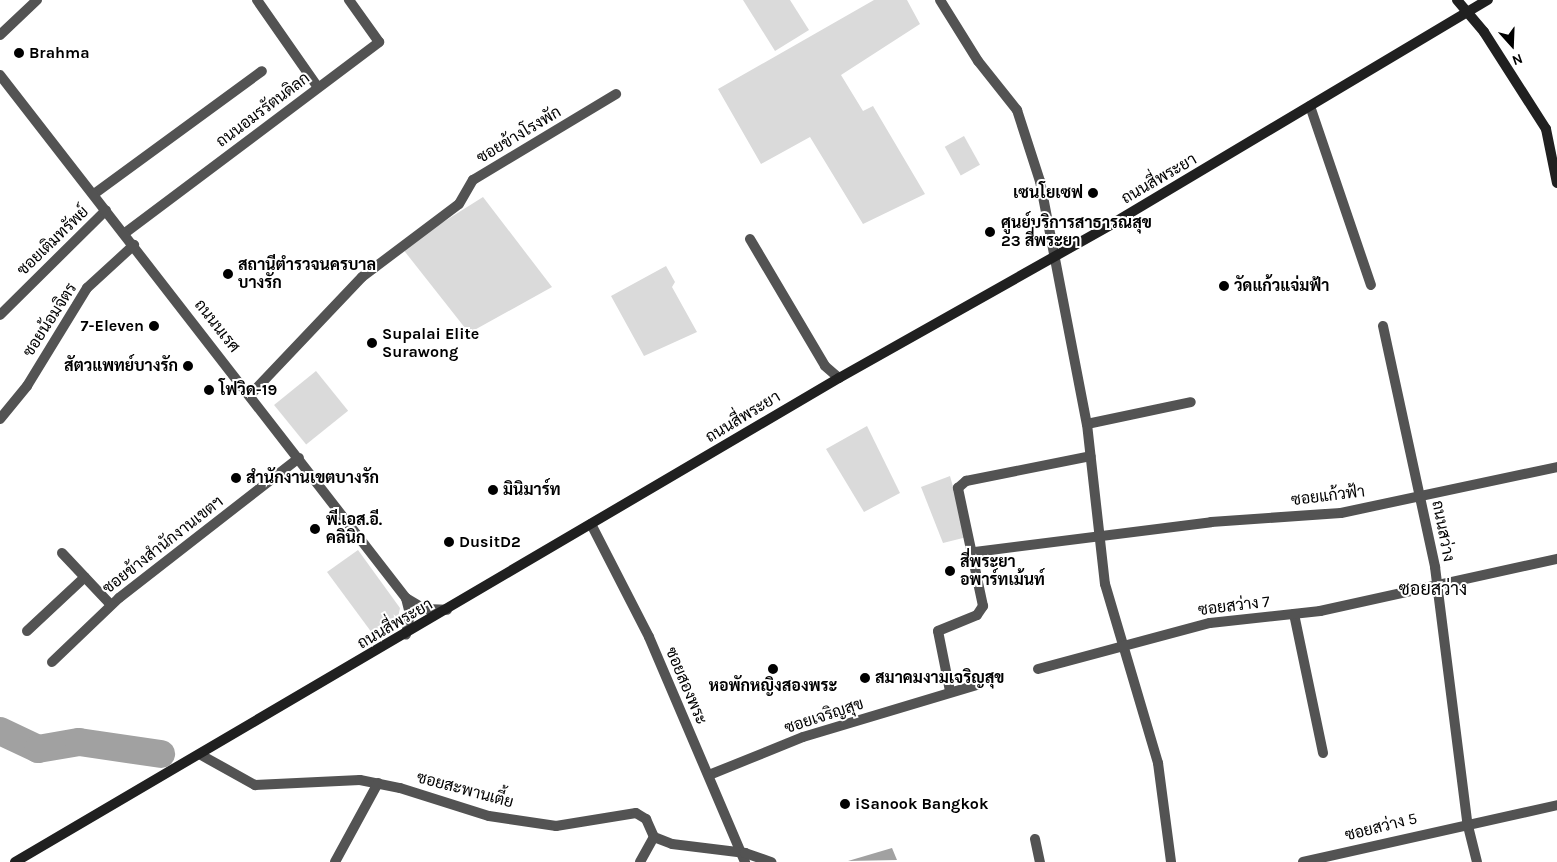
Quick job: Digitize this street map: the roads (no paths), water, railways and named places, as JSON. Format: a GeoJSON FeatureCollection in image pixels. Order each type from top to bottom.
{"type":"FeatureCollection","features":[{"type":"Feature","properties":{"kind":"main road"},"geometry":{"type":"LineString","coordinates":[[1457,0],[1470,11],[1546,129],[1557,183]]}},
{"type":"Feature","properties":{"kind":"main road"},"geometry":{"type":"LineString","coordinates":[[1467,0],[1470,11]]}},
{"type":"Feature","properties":{"kind":"main road","name":"ถนนสี่พระยา"},"geometry":{"type":"LineString","coordinates":[[14,862],[449,610],[839,378],[1053,258],[1488,0]]}},
{"type":"Feature","properties":{"kind":"street"},"geometry":{"type":"LineString","coordinates":[[0,35],[37,0]]}},
{"type":"Feature","properties":{"kind":"street"},"geometry":{"type":"LineString","coordinates":[[257,0],[318,86]]}},
{"type":"Feature","properties":{"kind":"street","name":"ถนนอมรรัตนดิลก"},"geometry":{"type":"LineString","coordinates":[[125,233],[379,42],[349,0]]}},
{"type":"Feature","properties":{"kind":"street"},"geometry":{"type":"LineString","coordinates":[[940,0],[967,46],[1017,110],[1040,181],[1053,258],[1087,424],[1106,584],[1158,763],[1171,862]]}},
{"type":"Feature","properties":{"kind":"street"},"geometry":{"type":"LineString","coordinates":[[94,194],[262,71]]}},
{"type":"Feature","properties":{"kind":"street","name":"ถนนนเรศ"},"geometry":{"type":"LineString","coordinates":[[0,75],[251,394],[406,598],[424,609],[449,610]]}},
{"type":"Feature","properties":{"kind":"street","name":"ซอยข้างโรงพัก"},"geometry":{"type":"LineString","coordinates":[[251,394],[362,277],[459,204],[469,192],[473,180],[616,94]]}},
{"type":"Feature","properties":{"kind":"street"},"geometry":{"type":"LineString","coordinates":[[1310,106],[1370,285]]}},
{"type":"Feature","properties":{"kind":"street","name":"ซอยเติมทรัพย์"},"geometry":{"type":"LineString","coordinates":[[0,315],[106,210]]}},
{"type":"Feature","properties":{"kind":"street"},"geometry":{"type":"LineString","coordinates":[[750,239],[825,366],[839,378]]}},
{"type":"Feature","properties":{"kind":"street","name":"ซอยน้อมจิตร"},"geometry":{"type":"LineString","coordinates":[[0,419],[27,386],[87,288],[134,245]]}},
{"type":"Feature","properties":{"kind":"street","name":"ถนนสว่าง"},"geometry":{"type":"LineString","coordinates":[[1383,326],[1420,496],[1436,582],[1467,822],[1477,862]]}},
{"type":"Feature","properties":{"kind":"street"},"geometry":{"type":"LineString","coordinates":[[1087,424],[1191,402]]}},
{"type":"Feature","properties":{"kind":"street"},"geometry":{"type":"LineString","coordinates":[[950,691],[938,632],[982,612],[974,552],[960,484],[1091,456]]}},
{"type":"Feature","properties":{"kind":"street","name":"ซอยข้างสำนักงานเขตฯ"},"geometry":{"type":"LineString","coordinates":[[52,662],[111,605],[299,458]]}},
{"type":"Feature","properties":{"kind":"street","name":"ซอยแก้วฟ้า"},"geometry":{"type":"LineString","coordinates":[[974,552],[1100,538],[1211,522],[1341,513],[1557,467]]}},
{"type":"Feature","properties":{"kind":"street","name":"ซอยสองพระ"},"geometry":{"type":"LineString","coordinates":[[591,524],[649,637],[745,858]]}},
{"type":"Feature","properties":{"kind":"street"},"geometry":{"type":"LineString","coordinates":[[62,553],[111,605]]}},
{"type":"Feature","properties":{"kind":"street","name":"ซอยสว่าง 7"},"geometry":{"type":"LineString","coordinates":[[1038,669],[1210,623],[1294,614],[1436,582],[1557,559]]}},
{"type":"Feature","properties":{"kind":"street"},"geometry":{"type":"LineString","coordinates":[[27,631],[85,577]]}},
{"type":"Feature","properties":{"kind":"street"},"geometry":{"type":"LineString","coordinates":[[406,598],[410,614],[406,635]]}},
{"type":"Feature","properties":{"kind":"street"},"geometry":{"type":"LineString","coordinates":[[1294,614],[1323,753]]}},
{"type":"Feature","properties":{"kind":"street","name":"ซอยเจริญสุข"},"geometry":{"type":"LineString","coordinates":[[709,775],[803,737],[950,691],[980,684]]}},
{"type":"Feature","properties":{"kind":"street","name":"ซอยสะพานเตี้ย"},"geometry":{"type":"LineString","coordinates":[[201,755],[255,785],[346,779],[378,783],[489,816],[556,826],[636,813],[646,819],[654,837]]}},
{"type":"Feature","properties":{"kind":"street"},"geometry":{"type":"LineString","coordinates":[[335,862],[378,783]]}},
{"type":"Feature","properties":{"kind":"street","name":"ซอยสว่าง 5"},"geometry":{"type":"LineString","coordinates":[[1303,862],[1467,822],[1557,805]]}},
{"type":"Feature","properties":{"kind":"street"},"geometry":{"type":"LineString","coordinates":[[640,862],[654,837],[689,850],[771,862]]}},
{"type":"Feature","properties":{"kind":"street"},"geometry":{"type":"LineString","coordinates":[[1035,839],[1040,862]]}},
{"type":"Feature","properties":{"kind":"waterway"},"geometry":{"type":"LineString","coordinates":[[0,731],[38,749],[79,742],[161,754]]}},
{"type":"Feature","properties":{"kind":"place","name":"Brahma"},"geometry":{"type":"Point","coordinates":[19,53]}},
{"type":"Feature","properties":{"kind":"place","name":"เซนโยเซฟ"},"geometry":{"type":"Point","coordinates":[1093,193]}},
{"type":"Feature","properties":{"kind":"place","name":"ศูนย์บริการสาธารณสุข 23 สี่พระยา"},"geometry":{"type":"Point","coordinates":[990,232]}},
{"type":"Feature","properties":{"kind":"place","name":"สถานีตำรวจนครบาล บางรัก"},"geometry":{"type":"Point","coordinates":[228,274]}},
{"type":"Feature","properties":{"kind":"place","name":"วัดแก้วแจ่มฟ้า"},"geometry":{"type":"Point","coordinates":[1224,286]}},
{"type":"Feature","properties":{"kind":"place","name":"7-Eleven"},"geometry":{"type":"Point","coordinates":[154,326]}},
{"type":"Feature","properties":{"kind":"place","name":"Supalai Elite Surawong"},"geometry":{"type":"Point","coordinates":[372,343]}},
{"type":"Feature","properties":{"kind":"place","name":"สัตวแพทย์บางรัก"},"geometry":{"type":"Point","coordinates":[188,366]}},
{"type":"Feature","properties":{"kind":"place","name":"โฟวิด-19"},"geometry":{"type":"Point","coordinates":[209,390]}},
{"type":"Feature","properties":{"kind":"place","name":"สำนักงานเขตบางรัก"},"geometry":{"type":"Point","coordinates":[236,478]}},
{"type":"Feature","properties":{"kind":"place","name":"มินิมาร์ท"},"geometry":{"type":"Point","coordinates":[493,490]}},
{"type":"Feature","properties":{"kind":"place","name":"พี.เอส.อี. คลินิก"},"geometry":{"type":"Point","coordinates":[315,529]}},
{"type":"Feature","properties":{"kind":"place","name":"DusitD2"},"geometry":{"type":"Point","coordinates":[449,542]}},
{"type":"Feature","properties":{"kind":"place","name":"สี่พระยา อพาร์ทเม้นท์"},"geometry":{"type":"Point","coordinates":[950,571]}},
{"type":"Feature","properties":{"kind":"place","name":"หอพักหญิงสองพระ"},"geometry":{"type":"Point","coordinates":[773,669]}},
{"type":"Feature","properties":{"kind":"place","name":"สมาคมงามเจริญสุข"},"geometry":{"type":"Point","coordinates":[865,678]}},
{"type":"Feature","properties":{"kind":"place","name":"iSanook Bangkok"},"geometry":{"type":"Point","coordinates":[845,804]}},
{"type":"Feature","properties":{"kind":"district","name":"ซอยสว่าง"},"geometry":{"type":"Point","coordinates":[1433,589]}}]}
